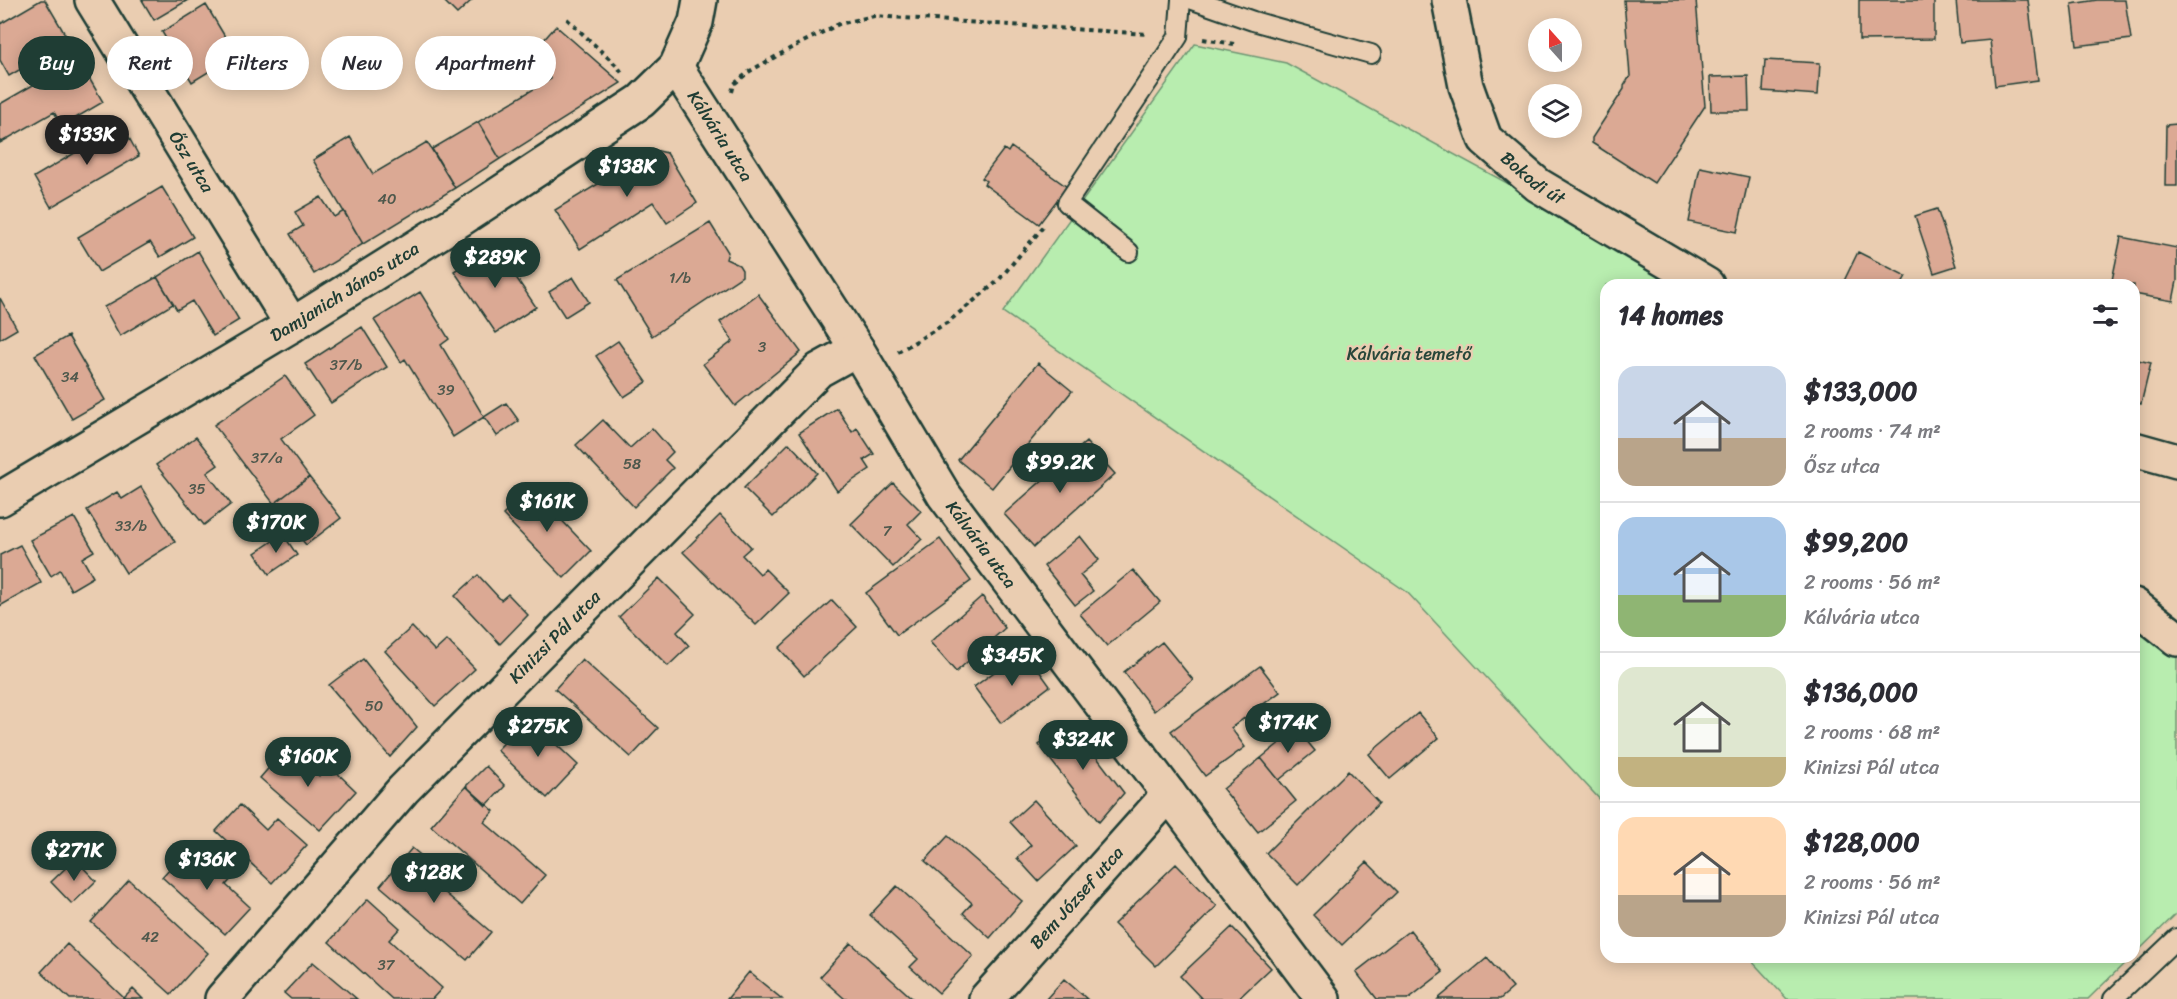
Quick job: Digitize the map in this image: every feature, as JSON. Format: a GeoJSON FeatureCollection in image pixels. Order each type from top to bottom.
{"type":"FeatureCollection","features":[{"type":"Feature","properties":{"kind":"street","name":"Ősz utca"},"geometry":{"type":"LineString","coordinates":[[92,0],[292,325]]}},
{"type":"Feature","properties":{"kind":"street","name":"Damjanich János utca"},"geometry":{"type":"LineString","coordinates":[[0,499],[292,325],[461,219],[641,100],[676,67],[696,22],[700,0]]}},
{"type":"Feature","properties":{"kind":"street","name":"Bokodi út"},"geometry":{"type":"LineString","coordinates":[[1449,0],[1467,86],[1485,139],[1538,185],[1697,279]]}},
{"type":"Feature","properties":{"kind":"street","name":"Kálvária utca"},"geometry":{"type":"LineString","coordinates":[[676,67],[857,349],[944,495],[1323,999]]}},
{"type":"Feature","properties":{"kind":"street","name":"Kinizsi Pál utca"},"geometry":{"type":"LineString","coordinates":[[222,999],[403,789],[819,370],[857,349]]}},
{"type":"Feature","properties":{"kind":"street"},"geometry":{"type":"LineString","coordinates":[[2140,451],[2177,461]]}},
{"type":"Feature","properties":{"kind":"street"},"geometry":{"type":"LineString","coordinates":[[2140,610],[2177,639]]}},
{"type":"Feature","properties":{"kind":"street","name":"Bem József utca"},"geometry":{"type":"LineString","coordinates":[[986,999],[1169,794]]}},
{"type":"Feature","properties":{"kind":"lane"},"geometry":{"type":"LineString","coordinates":[[1130,252],[1066,203],[1178,37],[1182,0]]}},
{"type":"Feature","properties":{"kind":"lane"},"geometry":{"type":"LineString","coordinates":[[1193,0],[1253,21],[1371,54]]}},
{"type":"Feature","properties":{"kind":"lane"},"geometry":{"type":"LineString","coordinates":[[2113,999],[2177,938]]}},
{"type":"Feature","properties":{"kind":"path"},"geometry":{"type":"LineString","coordinates":[[733,102],[734,84],[750,71],[839,24],[874,16],[1206,39],[1238,45]]}},
{"type":"Feature","properties":{"kind":"path"},"geometry":{"type":"LineString","coordinates":[[567,19],[618,67],[641,100]]}},
{"type":"Feature","properties":{"kind":"path"},"geometry":{"type":"LineString","coordinates":[[891,359],[948,322],[998,281],[1043,227]]}},
{"type":"Feature","properties":{"kind":"green space","name":"Kálvária temető"},"geometry":{"type":"Polygon","coordinates":[[[1195,44],[1286,63],[1684,279],[1600,279],[1600,800],[1407,592],[1003,312],[1195,44]]]}},
{"type":"Feature","properties":{"kind":"green space"},"geometry":{"type":"Polygon","coordinates":[[[2140,610],[2177,639],[2177,913],[2140,949],[2140,610]]]}},
{"type":"Feature","properties":{"kind":"green space"},"geometry":{"type":"Polygon","coordinates":[[[1754,963],[2125,963],[2088,999],[1787,999],[1754,963]]]}},
{"type":"Feature","properties":{"kind":"building"},"geometry":{"type":"Polygon","coordinates":[[[41,0],[45,0],[66,36],[18,36],[18,71],[9,76],[0,60],[0,24],[41,0]]]}},
{"type":"Feature","properties":{"kind":"building"},"geometry":{"type":"Polygon","coordinates":[[[142,0],[188,0],[154,20],[142,0]]]}},
{"type":"Feature","properties":{"kind":"building"},"geometry":{"type":"Polygon","coordinates":[[[443,0],[472,0],[457,14],[443,0]]]}},
{"type":"Feature","properties":{"kind":"building"},"geometry":{"type":"Polygon","coordinates":[[[1624,0],[1696,0],[1705,106],[1654,183],[1592,143],[1592,138],[1630,76],[1624,0]]]}},
{"type":"Feature","properties":{"kind":"building"},"geometry":{"type":"Polygon","coordinates":[[[1859,0],[1934,0],[1934,39],[1859,40],[1859,0]]]}},
{"type":"Feature","properties":{"kind":"building"},"geometry":{"type":"Polygon","coordinates":[[[1956,0],[2028,0],[2038,80],[1995,86],[1990,40],[1960,43],[1956,0]]]}},
{"type":"Feature","properties":{"kind":"building"},"geometry":{"type":"Polygon","coordinates":[[[2097,0],[2125,0],[2131,39],[2077,46],[2072,4],[2097,0]]]}},
{"type":"Feature","properties":{"kind":"building"},"geometry":{"type":"Polygon","coordinates":[[[206,5],[225,36],[205,36],[205,74],[193,81],[193,36],[164,36],[162,32],[206,5]]]}},
{"type":"Feature","properties":{"kind":"building"},"geometry":{"type":"Polygon","coordinates":[[[556,26],[621,83],[500,159],[478,122],[532,90],[556,90],[556,36],[547,36],[556,26]]]}},
{"type":"Feature","properties":{"kind":"building"},"geometry":{"type":"Polygon","coordinates":[[[1765,60],[1820,63],[1818,95],[1763,91],[1765,60]]]}},
{"type":"Feature","properties":{"kind":"building"},"geometry":{"type":"Polygon","coordinates":[[[1748,76],[1749,111],[1711,111],[1710,77],[1748,76]]]}},
{"type":"Feature","properties":{"kind":"building"},"geometry":{"type":"Polygon","coordinates":[[[95,88],[103,102],[62,126],[54,112],[0,143],[0,104],[24,90],[95,88]]]}},
{"type":"Feature","properties":{"kind":"building"},"geometry":{"type":"Polygon","coordinates":[[[478,122],[500,159],[455,188],[432,149],[478,122]]]}},
{"type":"Feature","properties":{"kind":"building"},"geometry":{"type":"Polygon","coordinates":[[[2177,124],[2177,186],[2165,186],[2166,125],[2177,124]]]}},
{"type":"Feature","properties":{"kind":"building"},"geometry":{"type":"Polygon","coordinates":[[[122,125],[139,156],[51,207],[34,177],[122,125]]]}},
{"type":"Feature","properties":{"kind":"building"},"geometry":{"type":"Polygon","coordinates":[[[350,137],[373,174],[427,142],[455,188],[363,244],[313,160],[350,137]]]}},
{"type":"Feature","properties":{"kind":"building"},"geometry":{"type":"Polygon","coordinates":[[[1011,147],[1067,187],[1039,224],[984,184],[986,181],[982,178],[1004,149],[1008,152],[1011,147]]]}},
{"type":"Feature","properties":{"kind":"building"},"geometry":{"type":"Polygon","coordinates":[[[654,150],[667,153],[697,203],[667,223],[653,202],[580,249],[555,210],[654,150]]]}},
{"type":"Feature","properties":{"kind":"building"},"geometry":{"type":"Polygon","coordinates":[[[1700,167],[1749,177],[1737,232],[1689,222],[1700,167]]]}},
{"type":"Feature","properties":{"kind":"building"},"geometry":{"type":"Polygon","coordinates":[[[162,187],[193,237],[160,257],[150,242],[99,272],[78,237],[162,187]]]}},
{"type":"Feature","properties":{"kind":"building"},"geometry":{"type":"Polygon","coordinates":[[[321,197],[334,217],[344,211],[363,244],[314,274],[290,234],[303,226],[295,212],[321,197]]]}},
{"type":"Feature","properties":{"kind":"building"},"geometry":{"type":"Polygon","coordinates":[[[1937,209],[1956,266],[1934,273],[1915,216],[1937,209]]]}},
{"type":"Feature","properties":{"kind":"building"},"geometry":{"type":"Polygon","coordinates":[[[710,223],[728,252],[726,259],[739,265],[742,276],[652,336],[617,280],[710,223]]]}},
{"type":"Feature","properties":{"kind":"building"},"geometry":{"type":"Polygon","coordinates":[[[2121,237],[2177,248],[2177,281],[2173,301],[2140,295],[2140,279],[2112,279],[2121,237]]]}},
{"type":"Feature","properties":{"kind":"building"},"geometry":{"type":"Polygon","coordinates":[[[495,246],[536,307],[496,333],[454,271],[495,246]]]}},
{"type":"Feature","properties":{"kind":"building"},"geometry":{"type":"Polygon","coordinates":[[[198,251],[239,320],[213,336],[192,301],[177,310],[157,277],[198,251]]]}},
{"type":"Feature","properties":{"kind":"building"},"geometry":{"type":"Polygon","coordinates":[[[1858,252],[1906,276],[1904,279],[1845,279],[1858,252]]]}},
{"type":"Feature","properties":{"kind":"building"},"geometry":{"type":"Polygon","coordinates":[[[157,277],[173,304],[120,336],[104,307],[157,277]]]}},
{"type":"Feature","properties":{"kind":"building"},"geometry":{"type":"Polygon","coordinates":[[[573,277],[589,302],[565,317],[549,292],[573,277]]]}},
{"type":"Feature","properties":{"kind":"building"},"geometry":{"type":"Polygon","coordinates":[[[420,292],[449,339],[441,345],[484,417],[453,437],[405,359],[401,362],[374,320],[420,292]]]}},
{"type":"Feature","properties":{"kind":"building"},"geometry":{"type":"Polygon","coordinates":[[[758,294],[801,352],[735,406],[703,364],[733,341],[720,322],[758,294]]]}},
{"type":"Feature","properties":{"kind":"building"},"geometry":{"type":"Polygon","coordinates":[[[0,298],[17,329],[0,339],[0,298]]]}},
{"type":"Feature","properties":{"kind":"building"},"geometry":{"type":"Polygon","coordinates":[[[362,327],[387,367],[331,403],[305,364],[362,327]]]}},
{"type":"Feature","properties":{"kind":"building"},"geometry":{"type":"Polygon","coordinates":[[[68,336],[105,400],[72,419],[35,355],[68,336]]]}},
{"type":"Feature","properties":{"kind":"building"},"geometry":{"type":"Polygon","coordinates":[[[618,341],[647,382],[624,397],[596,356],[618,341]]]}},
{"type":"Feature","properties":{"kind":"building"},"geometry":{"type":"Polygon","coordinates":[[[2140,360],[2151,363],[2140,404],[2140,360]]]}},
{"type":"Feature","properties":{"kind":"building"},"geometry":{"type":"Polygon","coordinates":[[[1038,363],[1072,391],[992,488],[958,460],[1038,363]]]}},
{"type":"Feature","properties":{"kind":"building"},"geometry":{"type":"Polygon","coordinates":[[[285,376],[314,415],[281,439],[309,477],[274,504],[214,425],[285,376]]]}},
{"type":"Feature","properties":{"kind":"building"},"geometry":{"type":"Polygon","coordinates":[[[506,403],[519,421],[497,436],[484,417],[506,403]]]}},
{"type":"Feature","properties":{"kind":"building"},"geometry":{"type":"Polygon","coordinates":[[[837,408],[852,432],[857,428],[874,454],[864,460],[870,469],[837,491],[799,433],[837,408]]]}},
{"type":"Feature","properties":{"kind":"building"},"geometry":{"type":"Polygon","coordinates":[[[603,420],[630,448],[652,428],[673,452],[665,460],[673,468],[634,507],[576,445],[603,420]]]}},
{"type":"Feature","properties":{"kind":"building"},"geometry":{"type":"Polygon","coordinates":[[[196,437],[218,465],[207,473],[231,504],[204,525],[156,465],[196,437]]]}},
{"type":"Feature","properties":{"kind":"building"},"geometry":{"type":"Polygon","coordinates":[[[1086,442],[1115,474],[1034,547],[1004,514],[1086,442]]]}},
{"type":"Feature","properties":{"kind":"building"},"geometry":{"type":"Polygon","coordinates":[[[789,443],[817,473],[773,517],[744,488],[789,443]]]}},
{"type":"Feature","properties":{"kind":"building"},"geometry":{"type":"Polygon","coordinates":[[[309,477],[341,518],[306,545],[274,504],[309,477]]]}},
{"type":"Feature","properties":{"kind":"building"},"geometry":{"type":"Polygon","coordinates":[[[893,483],[921,511],[908,524],[922,539],[893,567],[851,524],[893,483]]]}},
{"type":"Feature","properties":{"kind":"building"},"geometry":{"type":"Polygon","coordinates":[[[141,487],[175,542],[126,573],[87,510],[117,492],[122,499],[141,487]]]}},
{"type":"Feature","properties":{"kind":"building"},"geometry":{"type":"Polygon","coordinates":[[[531,488],[591,551],[564,578],[503,515],[531,488]]]}},
{"type":"Feature","properties":{"kind":"building"},"geometry":{"type":"Polygon","coordinates":[[[720,515],[751,547],[742,555],[760,574],[765,569],[789,593],[756,625],[683,552],[720,515]]]}},
{"type":"Feature","properties":{"kind":"building"},"geometry":{"type":"Polygon","coordinates":[[[74,517],[94,551],[82,558],[93,577],[71,590],[60,570],[51,576],[30,540],[74,517]]]}},
{"type":"Feature","properties":{"kind":"building"},"geometry":{"type":"Polygon","coordinates":[[[283,534],[297,555],[269,574],[255,553],[283,534]]]}},
{"type":"Feature","properties":{"kind":"building"},"geometry":{"type":"Polygon","coordinates":[[[1080,536],[1099,560],[1080,575],[1093,591],[1075,605],[1044,566],[1080,536]]]}},
{"type":"Feature","properties":{"kind":"building"},"geometry":{"type":"Polygon","coordinates":[[[940,539],[971,581],[897,635],[866,593],[940,539]]]}},
{"type":"Feature","properties":{"kind":"building"},"geometry":{"type":"Polygon","coordinates":[[[20,545],[41,583],[0,606],[0,555],[20,545]]]}},
{"type":"Feature","properties":{"kind":"building"},"geometry":{"type":"Polygon","coordinates":[[[1133,570],[1160,602],[1107,646],[1080,614],[1133,570]]]}},
{"type":"Feature","properties":{"kind":"building"},"geometry":{"type":"Polygon","coordinates":[[[478,575],[501,600],[508,594],[528,615],[500,644],[455,596],[478,575]]]}},
{"type":"Feature","properties":{"kind":"building"},"geometry":{"type":"Polygon","coordinates":[[[659,578],[695,614],[677,632],[689,646],[668,666],[619,617],[659,578]]]}},
{"type":"Feature","properties":{"kind":"building"},"geometry":{"type":"Polygon","coordinates":[[[982,596],[1005,628],[956,672],[930,642],[982,596]]]}},
{"type":"Feature","properties":{"kind":"building"},"geometry":{"type":"Polygon","coordinates":[[[832,600],[857,627],[804,676],[779,648],[832,600]]]}},
{"type":"Feature","properties":{"kind":"building"},"geometry":{"type":"Polygon","coordinates":[[[412,627],[435,651],[447,640],[475,669],[435,706],[385,651],[412,627]]]}},
{"type":"Feature","properties":{"kind":"building"},"geometry":{"type":"Polygon","coordinates":[[[1162,642],[1193,680],[1154,711],[1124,672],[1162,642]]]}},
{"type":"Feature","properties":{"kind":"building"},"geometry":{"type":"Polygon","coordinates":[[[1024,650],[1050,686],[1001,723],[974,687],[1024,650]]]}},
{"type":"Feature","properties":{"kind":"building"},"geometry":{"type":"Polygon","coordinates":[[[363,659],[417,727],[390,757],[329,685],[363,659]]]}},
{"type":"Feature","properties":{"kind":"building"},"geometry":{"type":"Polygon","coordinates":[[[582,659],[658,728],[631,757],[555,689],[582,659]]]}},
{"type":"Feature","properties":{"kind":"building"},"geometry":{"type":"Polygon","coordinates":[[[1260,666],[1280,692],[1231,728],[1245,747],[1205,776],[1171,731],[1260,666]]]}},
{"type":"Feature","properties":{"kind":"building"},"geometry":{"type":"Polygon","coordinates":[[[1418,713],[1439,738],[1390,779],[1369,754],[1418,713]]]}},
{"type":"Feature","properties":{"kind":"building"},"geometry":{"type":"Polygon","coordinates":[[[528,718],[578,765],[547,798],[497,750],[528,718]]]}},
{"type":"Feature","properties":{"kind":"building"},"geometry":{"type":"Polygon","coordinates":[[[1070,722],[1124,793],[1099,822],[1039,745],[1070,722]]]}},
{"type":"Feature","properties":{"kind":"building"},"geometry":{"type":"Polygon","coordinates":[[[1297,729],[1315,751],[1279,780],[1261,758],[1297,729]]]}},
{"type":"Feature","properties":{"kind":"building"},"geometry":{"type":"Polygon","coordinates":[[[286,748],[319,776],[329,765],[356,791],[320,830],[260,778],[286,748]]]}},
{"type":"Feature","properties":{"kind":"building"},"geometry":{"type":"Polygon","coordinates":[[[1261,758],[1296,801],[1258,832],[1223,789],[1261,758]]]}},
{"type":"Feature","properties":{"kind":"building"},"geometry":{"type":"Polygon","coordinates":[[[486,766],[505,786],[486,806],[466,786],[486,766]]]}},
{"type":"Feature","properties":{"kind":"building"},"geometry":{"type":"Polygon","coordinates":[[[1348,771],[1379,803],[1298,885],[1266,853],[1348,771]]]}},
{"type":"Feature","properties":{"kind":"building"},"geometry":{"type":"Polygon","coordinates":[[[466,786],[494,811],[484,822],[545,875],[520,904],[431,826],[466,786]]]}},
{"type":"Feature","properties":{"kind":"building"},"geometry":{"type":"Polygon","coordinates":[[[1034,800],[1076,846],[1038,881],[1017,858],[1031,845],[1010,822],[1034,800]]]}},
{"type":"Feature","properties":{"kind":"building"},"geometry":{"type":"Polygon","coordinates":[[[240,805],[266,830],[277,818],[307,845],[272,883],[216,831],[240,805]]]}},
{"type":"Feature","properties":{"kind":"building"},"geometry":{"type":"Polygon","coordinates":[[[948,836],[1022,901],[990,938],[963,913],[972,903],[925,861],[948,836]]]}},
{"type":"Feature","properties":{"kind":"building"},"geometry":{"type":"Polygon","coordinates":[[[412,848],[444,875],[436,885],[491,932],[467,960],[380,886],[412,848]]]}},
{"type":"Feature","properties":{"kind":"building"},"geometry":{"type":"Polygon","coordinates":[[[187,849],[214,874],[222,867],[233,877],[226,885],[250,907],[225,934],[162,877],[187,849]]]}},
{"type":"Feature","properties":{"kind":"building"},"geometry":{"type":"Polygon","coordinates":[[[75,859],[96,881],[72,904],[51,882],[75,859]]]}},
{"type":"Feature","properties":{"kind":"building"},"geometry":{"type":"Polygon","coordinates":[[[1367,862],[1397,892],[1342,945],[1313,915],[1367,862]]]}},
{"type":"Feature","properties":{"kind":"building"},"geometry":{"type":"Polygon","coordinates":[[[1176,864],[1217,906],[1156,966],[1114,924],[1176,864]]]}},
{"type":"Feature","properties":{"kind":"building"},"geometry":{"type":"Polygon","coordinates":[[[129,880],[208,953],[171,994],[91,922],[129,880]]]}},
{"type":"Feature","properties":{"kind":"building"},"geometry":{"type":"Polygon","coordinates":[[[897,886],[973,956],[939,993],[910,967],[918,959],[870,915],[897,886]]]}},
{"type":"Feature","properties":{"kind":"building"},"geometry":{"type":"Polygon","coordinates":[[[368,899],[400,928],[389,940],[442,988],[432,999],[392,999],[329,942],[368,899]]]}},
{"type":"Feature","properties":{"kind":"building"},"geometry":{"type":"Polygon","coordinates":[[[1232,927],[1271,968],[1238,999],[1202,999],[1180,976],[1232,927]]]}},
{"type":"Feature","properties":{"kind":"building"},"geometry":{"type":"Polygon","coordinates":[[[1410,930],[1443,972],[1408,999],[1377,999],[1356,972],[1410,930]]]}},
{"type":"Feature","properties":{"kind":"building"},"geometry":{"type":"Polygon","coordinates":[[[851,943],[913,999],[845,999],[820,977],[851,943]]]}},
{"type":"Feature","properties":{"kind":"building"},"geometry":{"type":"Polygon","coordinates":[[[67,944],[124,998],[133,989],[143,999],[70,999],[41,972],[67,944]]]}},
{"type":"Feature","properties":{"kind":"building"},"geometry":{"type":"Polygon","coordinates":[[[1487,958],[1513,988],[1500,999],[1438,999],[1487,958]]]}},
{"type":"Feature","properties":{"kind":"building"},"geometry":{"type":"Polygon","coordinates":[[[313,962],[357,999],[291,999],[284,993],[313,962]]]}},
{"type":"Feature","properties":{"kind":"building"},"geometry":{"type":"Polygon","coordinates":[[[749,972],[782,999],[727,999],[749,972]]]}},
{"type":"Feature","properties":{"kind":"building"},"geometry":{"type":"Polygon","coordinates":[[[1064,979],[1087,999],[1046,999],[1064,979]]]}}]}
